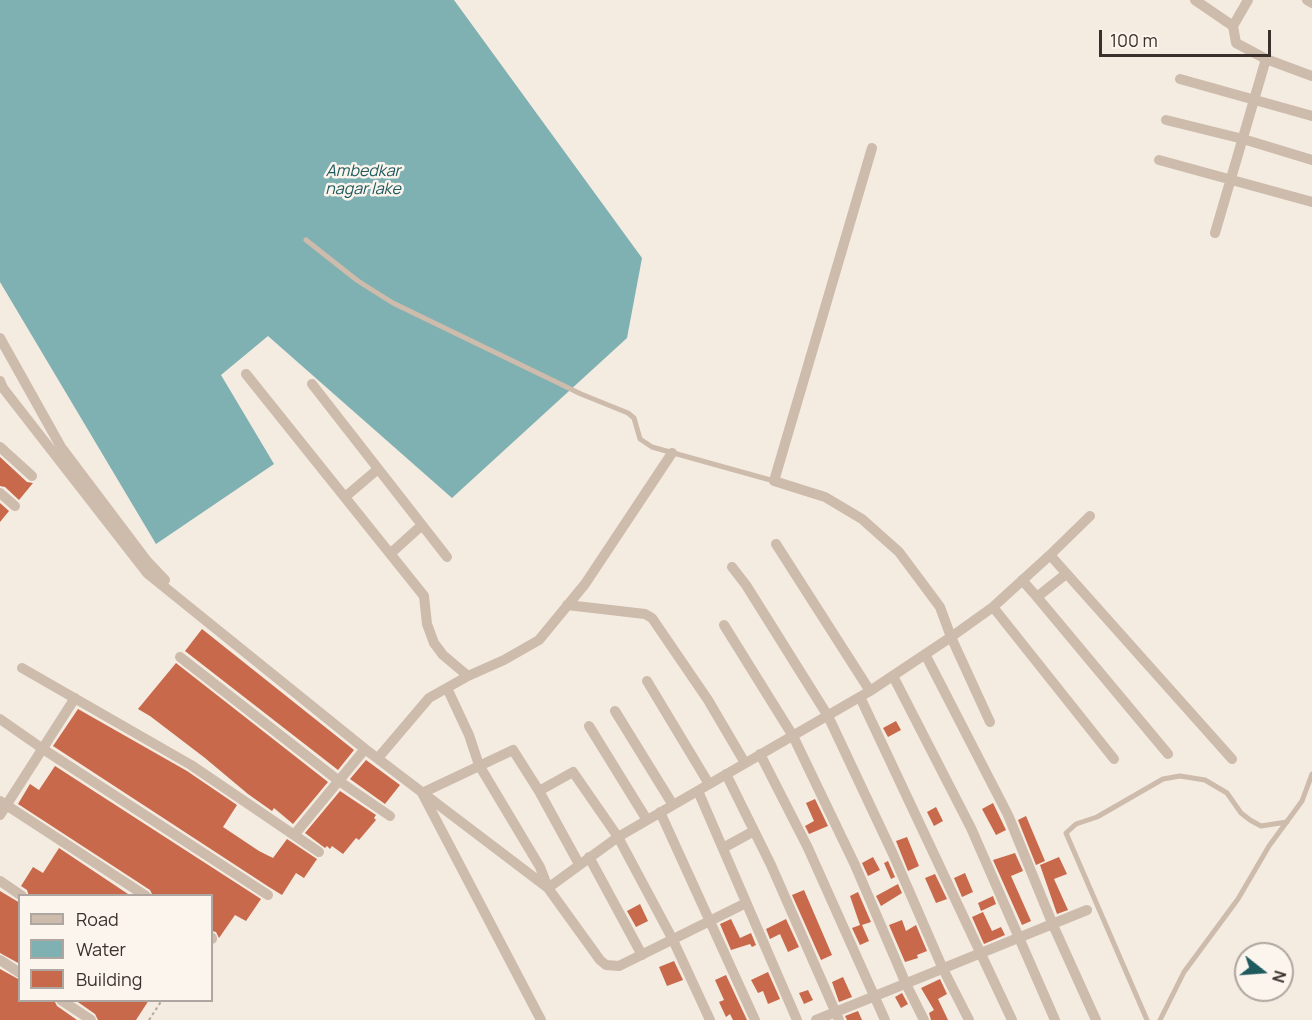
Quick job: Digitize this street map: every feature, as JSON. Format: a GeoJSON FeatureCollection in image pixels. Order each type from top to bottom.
{"type":"FeatureCollection","features":[{"type":"Feature","properties":{"kind":"street"},"geometry":{"type":"LineString","coordinates":[[1195,0],[1233,26]]}},
{"type":"Feature","properties":{"kind":"street"},"geometry":{"type":"LineString","coordinates":[[1248,0],[1233,26],[1236,43],[1266,59],[1312,76]]}},
{"type":"Feature","properties":{"kind":"street"},"geometry":{"type":"LineString","coordinates":[[1307,0],[1312,3]]}},
{"type":"Feature","properties":{"kind":"street"},"geometry":{"type":"LineString","coordinates":[[1215,233],[1266,59]]}},
{"type":"Feature","properties":{"kind":"street"},"geometry":{"type":"LineString","coordinates":[[1180,79],[1312,116]]}},
{"type":"Feature","properties":{"kind":"street"},"geometry":{"type":"LineString","coordinates":[[1166,120],[1243,139],[1312,160]]}},
{"type":"Feature","properties":{"kind":"street"},"geometry":{"type":"LineString","coordinates":[[872,148],[774,481],[825,497],[862,519],[899,552],[940,606],[951,637],[990,722]]}},
{"type":"Feature","properties":{"kind":"street"},"geometry":{"type":"LineString","coordinates":[[1160,160],[1312,202]]}},
{"type":"Feature","properties":{"kind":"street"},"geometry":{"type":"LineString","coordinates":[[0,338],[61,447],[147,561],[185,603]]}},
{"type":"Feature","properties":{"kind":"street"},"geometry":{"type":"LineString","coordinates":[[246,374],[424,596],[427,624],[434,643],[443,655],[468,676]]}},
{"type":"Feature","properties":{"kind":"street"},"geometry":{"type":"LineString","coordinates":[[0,381],[147,573],[422,793],[548,888]]}},
{"type":"Feature","properties":{"kind":"street"},"geometry":{"type":"LineString","coordinates":[[312,384],[447,557]]}},
{"type":"Feature","properties":{"kind":"street"},"geometry":{"type":"LineString","coordinates":[[0,447],[32,476]]}},
{"type":"Feature","properties":{"kind":"street"},"geometry":{"type":"LineString","coordinates":[[378,758],[429,698],[539,640],[585,584],[672,453]]}},
{"type":"Feature","properties":{"kind":"street"},"geometry":{"type":"LineString","coordinates":[[345,497],[378,469]]}},
{"type":"Feature","properties":{"kind":"street"},"geometry":{"type":"LineString","coordinates":[[0,493],[15,506]]}},
{"type":"Feature","properties":{"kind":"street"},"geometry":{"type":"LineString","coordinates":[[548,888],[618,837],[865,694],[951,637],[993,607],[1090,516]]}},
{"type":"Feature","properties":{"kind":"street"},"geometry":{"type":"LineString","coordinates":[[390,554],[422,525]]}},
{"type":"Feature","properties":{"kind":"street"},"geometry":{"type":"LineString","coordinates":[[776,544],[865,694],[980,954],[1012,1020]]}},
{"type":"Feature","properties":{"kind":"street"},"geometry":{"type":"LineString","coordinates":[[1050,555],[1232,759]]}},
{"type":"Feature","properties":{"kind":"street"},"geometry":{"type":"LineString","coordinates":[[732,567],[746,585],[828,716],[943,969],[969,1020]]}},
{"type":"Feature","properties":{"kind":"street"},"geometry":{"type":"LineString","coordinates":[[1037,597],[1066,574]]}},
{"type":"Feature","properties":{"kind":"street"},"geometry":{"type":"LineString","coordinates":[[1022,580],[1168,754]]}},
{"type":"Feature","properties":{"kind":"street"},"geometry":{"type":"LineString","coordinates":[[567,605],[645,614],[652,618],[708,700],[745,763]]}},
{"type":"Feature","properties":{"kind":"street"},"geometry":{"type":"LineString","coordinates":[[993,607],[1114,759]]}},
{"type":"Feature","properties":{"kind":"street"},"geometry":{"type":"LineString","coordinates":[[724,625],[793,736],[855,865],[906,984],[924,1020]]}},
{"type":"Feature","properties":{"kind":"street"},"geometry":{"type":"LineString","coordinates":[[926,654],[1008,815],[1053,925],[1096,1020]]}},
{"type":"Feature","properties":{"kind":"street"},"geometry":{"type":"LineString","coordinates":[[180,657],[339,781],[390,816]]}},
{"type":"Feature","properties":{"kind":"street"},"geometry":{"type":"LineString","coordinates":[[22,668],[191,765],[319,852]]}},
{"type":"Feature","properties":{"kind":"street"},"geometry":{"type":"LineString","coordinates":[[893,676],[971,828],[1055,1020]]}},
{"type":"Feature","properties":{"kind":"street"},"geometry":{"type":"LineString","coordinates":[[647,681],[710,784]]}},
{"type":"Feature","properties":{"kind":"street"},"geometry":{"type":"LineString","coordinates":[[447,688],[469,735],[479,765],[540,867],[548,888],[606,965],[619,966],[746,903]]}},
{"type":"Feature","properties":{"kind":"street"},"geometry":{"type":"LineString","coordinates":[[0,815],[3,803],[43,749],[75,698]]}},
{"type":"Feature","properties":{"kind":"street"},"geometry":{"type":"LineString","coordinates":[[615,711],[673,805]]}},
{"type":"Feature","properties":{"kind":"street"},"geometry":{"type":"LineString","coordinates":[[0,719],[268,895]]}},
{"type":"Feature","properties":{"kind":"street"},"geometry":{"type":"LineString","coordinates":[[589,726],[647,820]]}},
{"type":"Feature","properties":{"kind":"street"},"geometry":{"type":"LineString","coordinates":[[294,834],[365,748]]}},
{"type":"Feature","properties":{"kind":"street"},"geometry":{"type":"LineString","coordinates":[[422,793],[513,750],[539,791],[579,864]]}},
{"type":"Feature","properties":{"kind":"street"},"geometry":{"type":"LineString","coordinates":[[760,754],[811,855],[885,1020]]}},
{"type":"Feature","properties":{"kind":"street"},"geometry":{"type":"LineString","coordinates":[[539,791],[573,772],[618,837],[673,940],[711,1020]]}},
{"type":"Feature","properties":{"kind":"street"},"geometry":{"type":"LineString","coordinates":[[726,774],[771,865],[837,1016]]}},
{"type":"Feature","properties":{"kind":"street"},"geometry":{"type":"LineString","coordinates":[[698,791],[797,1020]]}},
{"type":"Feature","properties":{"kind":"street"},"geometry":{"type":"LineString","coordinates":[[422,793],[541,1020]]}},
{"type":"Feature","properties":{"kind":"street"},"geometry":{"type":"LineString","coordinates":[[3,803],[143,894]]}},
{"type":"Feature","properties":{"kind":"street"},"geometry":{"type":"LineString","coordinates":[[660,812],[755,1020]]}},
{"type":"Feature","properties":{"kind":"street"},"geometry":{"type":"LineString","coordinates":[[723,848],[754,831]]}},
{"type":"Feature","properties":{"kind":"street"},"geometry":{"type":"LineString","coordinates":[[589,857],[642,955]]}},
{"type":"Feature","properties":{"kind":"street"},"geometry":{"type":"LineString","coordinates":[[0,881],[19,894]]}},
{"type":"Feature","properties":{"kind":"street"},"geometry":{"type":"LineString","coordinates":[[816,1020],[837,1016],[874,997],[1087,910]]}},
{"type":"Feature","properties":{"kind":"street"},"geometry":{"type":"LineString","coordinates":[[0,960],[18,972]]}},
{"type":"Feature","properties":{"kind":"street"},"geometry":{"type":"LineString","coordinates":[[64,1002],[91,1020]]}},
{"type":"Feature","properties":{"kind":"lane"},"geometry":{"type":"LineString","coordinates":[[306,240],[358,281],[393,303],[571,389],[628,413],[634,418],[640,439],[652,447],[774,481]]}},
{"type":"Feature","properties":{"kind":"lane"},"geometry":{"type":"LineString","coordinates":[[1160,1020],[1184,972],[1238,899],[1269,846],[1302,801],[1312,774]]}},
{"type":"Feature","properties":{"kind":"lane"},"geometry":{"type":"LineString","coordinates":[[1147,1020],[1066,833],[1076,824],[1097,817],[1163,779],[1180,776],[1205,780],[1227,793],[1241,813],[1261,826],[1287,822]]}},
{"type":"Feature","properties":{"kind":"path"},"geometry":{"type":"LineString","coordinates":[[149,1020],[161,1002]]}},
{"type":"Feature","properties":{"kind":"water","name":"Ambedkar nagar lake"},"geometry":{"type":"Polygon","coordinates":[[[0,0],[454,0],[642,258],[627,338],[452,498],[268,336],[221,375],[274,464],[156,544],[0,282],[0,0]]]}},
{"type":"Feature","properties":{"kind":"building"},"geometry":{"type":"Polygon","coordinates":[[[0,457],[27,482],[33,483],[19,500],[5,487],[0,486],[0,457]]]}},
{"type":"Feature","properties":{"kind":"building"},"geometry":{"type":"Polygon","coordinates":[[[0,503],[9,511],[0,522],[0,503]]]}},
{"type":"Feature","properties":{"kind":"building"},"geometry":{"type":"Polygon","coordinates":[[[202,629],[354,750],[338,770],[185,651],[202,629]]]}},
{"type":"Feature","properties":{"kind":"building"},"geometry":{"type":"Polygon","coordinates":[[[176,663],[328,782],[293,824],[274,808],[272,811],[248,794],[205,758],[138,709],[176,663]]]}},
{"type":"Feature","properties":{"kind":"building"},"geometry":{"type":"Polygon","coordinates":[[[78,709],[187,771],[237,805],[223,827],[259,851],[273,858],[287,839],[317,859],[304,878],[296,873],[282,895],[53,746],[78,709]]]}},
{"type":"Feature","properties":{"kind":"building"},"geometry":{"type":"Polygon","coordinates":[[[896,721],[901,730],[888,737],[883,728],[896,721]]]}},
{"type":"Feature","properties":{"kind":"building"},"geometry":{"type":"Polygon","coordinates":[[[366,760],[400,785],[385,804],[350,779],[366,760]]]}},
{"type":"Feature","properties":{"kind":"building"},"geometry":{"type":"Polygon","coordinates":[[[55,766],[261,899],[246,921],[235,915],[219,938],[213,931],[213,894],[152,894],[150,890],[18,804],[30,784],[39,790],[55,766]]]}},
{"type":"Feature","properties":{"kind":"building"},"geometry":{"type":"Polygon","coordinates":[[[340,791],[376,815],[374,818],[376,820],[359,840],[356,838],[343,854],[332,846],[330,849],[327,846],[325,848],[305,833],[340,791]]]}},
{"type":"Feature","properties":{"kind":"building"},"geometry":{"type":"Polygon","coordinates":[[[815,799],[828,826],[809,834],[805,826],[814,821],[806,803],[815,799]]]}},
{"type":"Feature","properties":{"kind":"building"},"geometry":{"type":"Polygon","coordinates":[[[993,803],[1006,830],[996,835],[982,809],[993,803]]]}},
{"type":"Feature","properties":{"kind":"building"},"geometry":{"type":"Polygon","coordinates":[[[936,807],[943,821],[934,826],[927,812],[936,807]]]}},
{"type":"Feature","properties":{"kind":"building"},"geometry":{"type":"Polygon","coordinates":[[[1026,816],[1045,861],[1036,865],[1018,820],[1026,816]]]}},
{"type":"Feature","properties":{"kind":"building"},"geometry":{"type":"Polygon","coordinates":[[[907,837],[919,866],[908,871],[896,841],[907,837]]]}},
{"type":"Feature","properties":{"kind":"building"},"geometry":{"type":"Polygon","coordinates":[[[59,848],[128,894],[28,894],[21,886],[33,867],[43,873],[59,848]]]}},
{"type":"Feature","properties":{"kind":"building"},"geometry":{"type":"Polygon","coordinates":[[[1015,853],[1023,871],[1011,876],[1031,921],[1022,925],[993,860],[1015,853]]]}},
{"type":"Feature","properties":{"kind":"building"},"geometry":{"type":"Polygon","coordinates":[[[873,857],[880,870],[868,876],[862,863],[873,857]]]}},
{"type":"Feature","properties":{"kind":"building"},"geometry":{"type":"Polygon","coordinates":[[[1059,857],[1067,874],[1054,879],[1068,910],[1057,914],[1040,865],[1059,857]]]}},
{"type":"Feature","properties":{"kind":"building"},"geometry":{"type":"Polygon","coordinates":[[[888,861],[895,877],[891,879],[884,863],[888,861]]]}},
{"type":"Feature","properties":{"kind":"building"},"geometry":{"type":"Polygon","coordinates":[[[965,873],[973,892],[962,897],[954,878],[965,873]]]}},
{"type":"Feature","properties":{"kind":"building"},"geometry":{"type":"Polygon","coordinates":[[[935,874],[947,899],[936,903],[925,878],[935,874]]]}},
{"type":"Feature","properties":{"kind":"building"},"geometry":{"type":"Polygon","coordinates":[[[898,884],[902,893],[881,906],[876,896],[898,884]]]}},
{"type":"Feature","properties":{"kind":"building"},"geometry":{"type":"Polygon","coordinates":[[[804,890],[832,955],[821,960],[792,895],[804,890]]]}},
{"type":"Feature","properties":{"kind":"building"},"geometry":{"type":"Polygon","coordinates":[[[0,891],[18,902],[18,963],[0,953],[0,891]]]}},
{"type":"Feature","properties":{"kind":"building"},"geometry":{"type":"Polygon","coordinates":[[[858,892],[871,922],[862,925],[869,941],[860,945],[852,928],[860,925],[850,896],[858,892]]]}},
{"type":"Feature","properties":{"kind":"building"},"geometry":{"type":"Polygon","coordinates":[[[993,896],[996,904],[981,911],[978,903],[993,896]]]}},
{"type":"Feature","properties":{"kind":"building"},"geometry":{"type":"Polygon","coordinates":[[[640,904],[648,921],[636,927],[627,911],[640,904]]]}},
{"type":"Feature","properties":{"kind":"building"},"geometry":{"type":"Polygon","coordinates":[[[983,912],[992,931],[1001,927],[1005,935],[984,944],[972,917],[983,912]]]}},
{"type":"Feature","properties":{"kind":"building"},"geometry":{"type":"Polygon","coordinates":[[[731,919],[740,938],[751,933],[756,945],[752,947],[750,944],[731,950],[720,924],[731,919]]]}},
{"type":"Feature","properties":{"kind":"building"},"geometry":{"type":"Polygon","coordinates":[[[786,919],[799,947],[788,952],[780,934],[770,939],[766,929],[786,919]]]}},
{"type":"Feature","properties":{"kind":"building"},"geometry":{"type":"Polygon","coordinates":[[[902,920],[906,931],[916,925],[927,951],[917,955],[918,958],[905,962],[889,925],[902,920]]]}},
{"type":"Feature","properties":{"kind":"building"},"geometry":{"type":"Polygon","coordinates":[[[674,961],[683,980],[667,986],[659,967],[674,961]]]}},
{"type":"Feature","properties":{"kind":"building"},"geometry":{"type":"Polygon","coordinates":[[[0,969],[18,979],[18,1002],[55,1002],[57,1006],[77,1020],[0,1020],[0,969]]]}},
{"type":"Feature","properties":{"kind":"building"},"geometry":{"type":"Polygon","coordinates":[[[768,972],[780,999],[768,1004],[763,991],[758,993],[751,980],[768,972]]]}},
{"type":"Feature","properties":{"kind":"building"},"geometry":{"type":"Polygon","coordinates":[[[726,975],[747,1020],[733,1020],[730,1014],[726,1017],[719,1002],[724,1000],[715,980],[726,975]]]}},
{"type":"Feature","properties":{"kind":"building"},"geometry":{"type":"Polygon","coordinates":[[[843,977],[852,997],[839,1002],[832,982],[843,977]]]}},
{"type":"Feature","properties":{"kind":"building"},"geometry":{"type":"Polygon","coordinates":[[[940,979],[947,994],[938,999],[948,1020],[931,1020],[929,1013],[934,1010],[921,988],[940,979]]]}},
{"type":"Feature","properties":{"kind":"building"},"geometry":{"type":"Polygon","coordinates":[[[808,990],[813,1000],[804,1004],[799,993],[808,990]]]}},
{"type":"Feature","properties":{"kind":"building"},"geometry":{"type":"Polygon","coordinates":[[[902,993],[908,1004],[901,1008],[895,997],[902,993]]]}},
{"type":"Feature","properties":{"kind":"building"},"geometry":{"type":"Polygon","coordinates":[[[78,1002],[148,1002],[136,1020],[98,1020],[95,1014],[78,1002]]]}},
{"type":"Feature","properties":{"kind":"building"},"geometry":{"type":"Polygon","coordinates":[[[858,1011],[862,1020],[847,1020],[845,1016],[858,1011]]]}}]}
